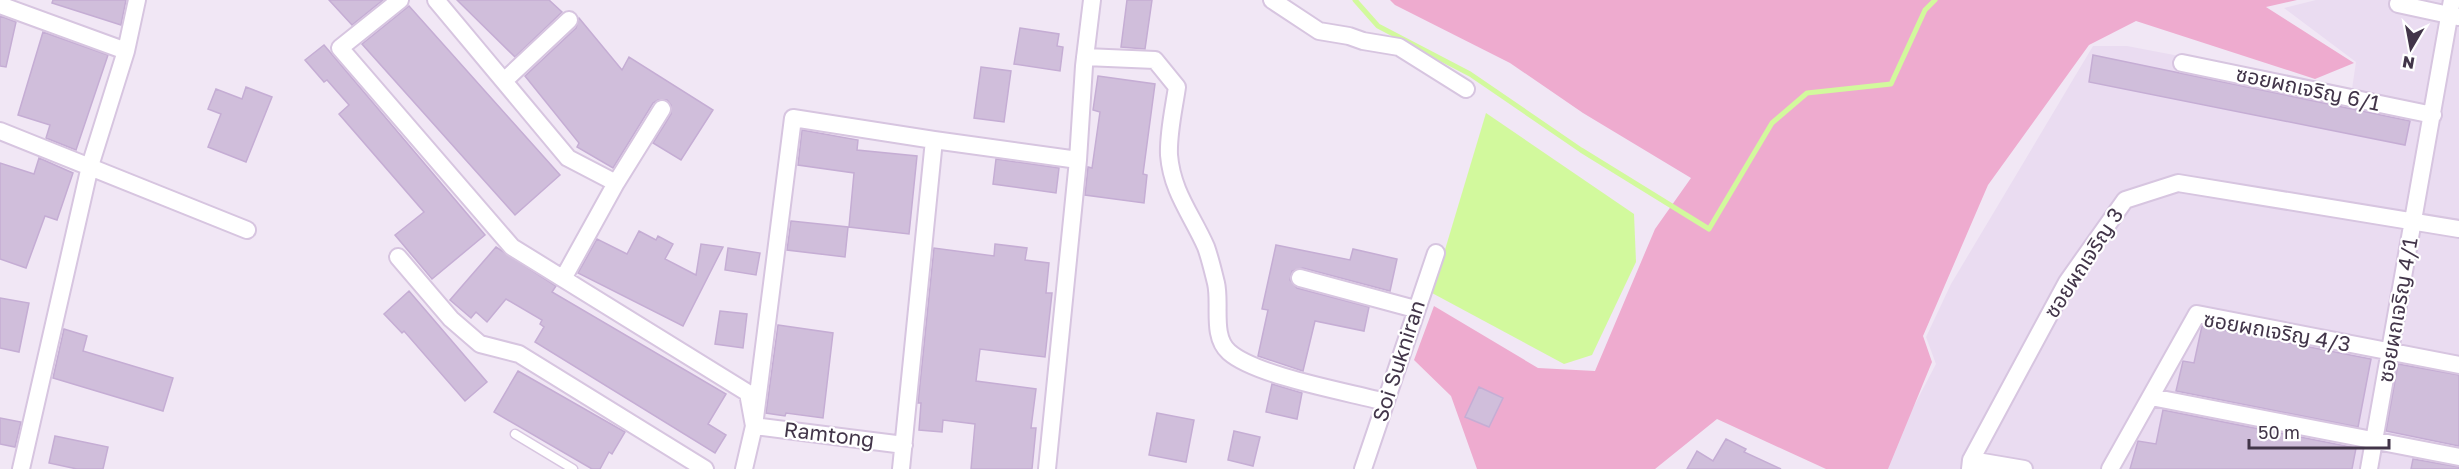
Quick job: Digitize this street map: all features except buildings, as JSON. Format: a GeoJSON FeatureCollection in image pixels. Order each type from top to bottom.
{"type":"FeatureCollection","features":[{"type":"Feature","properties":{"kind":"street"},"geometry":{"type":"LineString","coordinates":[[21,469],[90,166],[126,51],[137,0]]}},
{"type":"Feature","properties":{"kind":"street"},"geometry":{"type":"LineString","coordinates":[[400,0],[340,48],[512,247],[564,277],[748,393],[754,426]]}},
{"type":"Feature","properties":{"kind":"street"},"geometry":{"type":"LineString","coordinates":[[436,0],[568,158],[616,183]]}},
{"type":"Feature","properties":{"kind":"street"},"geometry":{"type":"LineString","coordinates":[[1047,469],[1092,0]]}},
{"type":"Feature","properties":{"kind":"street"},"geometry":{"type":"LineString","coordinates":[[1272,0],[1319,30],[1399,47],[1467,89]]}},
{"type":"Feature","properties":{"kind":"street"},"geometry":{"type":"LineString","coordinates":[[2398,4],[2454,11]]}},
{"type":"Feature","properties":{"kind":"street"},"geometry":{"type":"LineString","coordinates":[[0,5],[126,51]]}},
{"type":"Feature","properties":{"kind":"street","name":"ซอยผถเจริญ 4/1"},"geometry":{"type":"LineString","coordinates":[[2369,469],[2413,222],[2454,11]]}},
{"type":"Feature","properties":{"kind":"street"},"geometry":{"type":"LineString","coordinates":[[504,81],[569,20]]}},
{"type":"Feature","properties":{"kind":"street"},"geometry":{"type":"LineString","coordinates":[[1085,57],[1155,60],[1177,87],[1169,153],[1172,171],[1176,189],[1206,248],[1219,297],[1218,333],[1223,345],[1245,363],[1271,373],[1385,402]]}},
{"type":"Feature","properties":{"kind":"street","name":"ซอยผถเจริญ 6/1"},"geometry":{"type":"LineString","coordinates":[[2182,63],[2433,115]]}},
{"type":"Feature","properties":{"kind":"street"},"geometry":{"type":"LineString","coordinates":[[564,277],[616,183],[663,109]]}},
{"type":"Feature","properties":{"kind":"street"},"geometry":{"type":"LineString","coordinates":[[744,469],[754,426],[793,118],[1078,159]]}},
{"type":"Feature","properties":{"kind":"street"},"geometry":{"type":"LineString","coordinates":[[0,131],[247,230]]}},
{"type":"Feature","properties":{"kind":"street"},"geometry":{"type":"LineString","coordinates":[[902,469],[934,140]]}},
{"type":"Feature","properties":{"kind":"street","name":"ซอยผถเจริญ 3"},"geometry":{"type":"LineString","coordinates":[[1970,465],[2067,282],[2125,200],[2178,183],[2459,229]]}},
{"type":"Feature","properties":{"kind":"street","name":"Soi Sukniran"},"geometry":{"type":"LineString","coordinates":[[1363,469],[1415,309],[1436,253]]}},
{"type":"Feature","properties":{"kind":"street"},"geometry":{"type":"LineString","coordinates":[[399,257],[451,319],[480,344],[519,354],[705,469]]}},
{"type":"Feature","properties":{"kind":"street"},"geometry":{"type":"LineString","coordinates":[[1300,278],[1415,309]]}},
{"type":"Feature","properties":{"kind":"street","name":"ซอยผถเจริญ 4/3"},"geometry":{"type":"LineString","coordinates":[[2110,469],[2197,314],[2459,365]]}},
{"type":"Feature","properties":{"kind":"street"},"geometry":{"type":"LineString","coordinates":[[2151,397],[2459,457]]}},
{"type":"Feature","properties":{"kind":"street","name":"Ramtong"},"geometry":{"type":"LineString","coordinates":[[754,426],[904,444]]}},
{"type":"Feature","properties":{"kind":"street"},"geometry":{"type":"LineString","coordinates":[[1970,465],[2025,469]]}},
{"type":"Feature","properties":{"kind":"lane"},"geometry":{"type":"LineString","coordinates":[[515,434],[573,469]]}},
{"type":"Feature","properties":{"kind":"shaded area"},"geometry":{"type":"Polygon","coordinates":[[[1390,0],[2297,0],[2266,7],[2354,63],[2315,79],[2136,21],[2089,45],[1988,185],[1923,336],[1932,362],[1888,469],[1826,469],[1717,419],[1655,469],[1477,469],[1451,396],[1414,360],[1434,306],[1538,368],[1595,371],[1655,229],[1691,178],[1583,113],[1510,63],[1395,5],[1390,0]]]}},
{"type":"Feature","properties":{"kind":"shaded area"},"geometry":{"type":"Polygon","coordinates":[[[2316,0],[2459,0],[2459,469],[1877,469],[1883,465],[1936,364],[1926,337],[1951,284],[2093,46],[2127,46],[2352,89],[2356,62],[2284,8],[2316,0]]]}},
{"type":"Feature","properties":{"kind":"shaded area"},"geometry":{"type":"Polygon","coordinates":[[[1486,113],[1634,214],[1636,262],[1592,355],[1564,364],[1432,293],[1486,113]]]}},
{"type":"Feature","properties":{"kind":"waterway"},"geometry":{"type":"LineString","coordinates":[[1355,0],[1378,26],[1470,74],[1581,150],[1709,229],[1772,123],[1807,93],[1891,84],[1925,10],[1935,0]]}}]}
